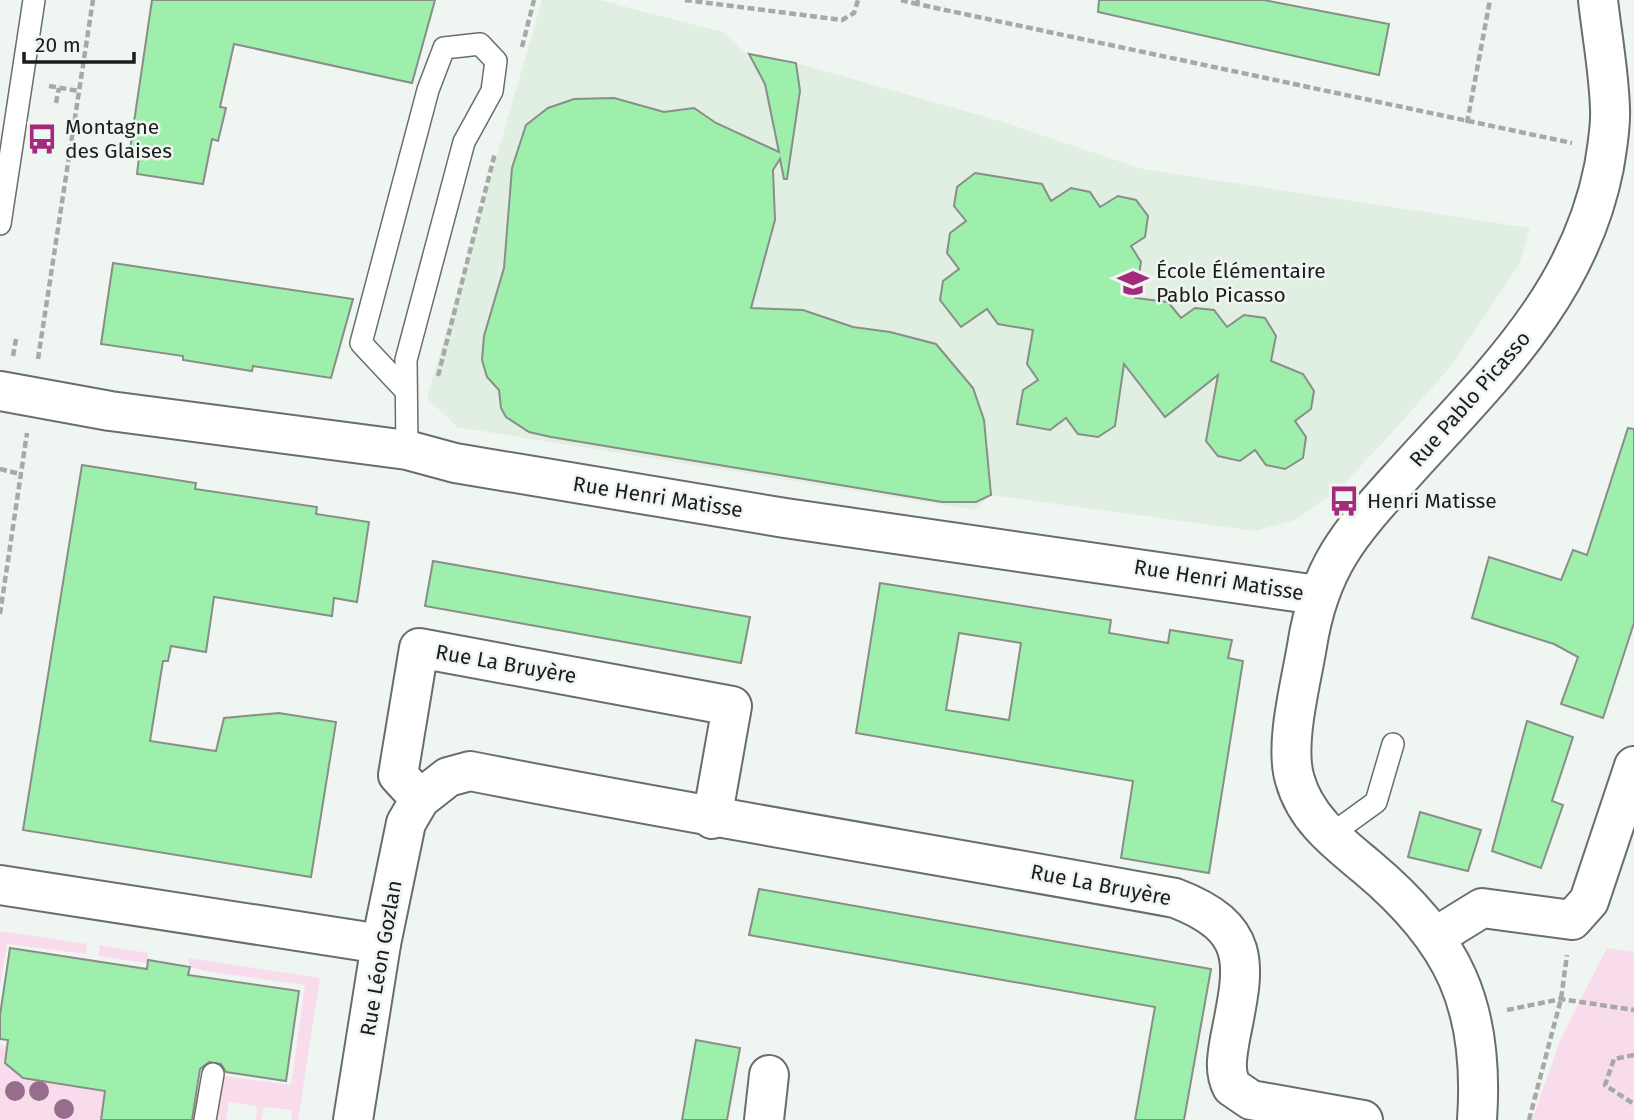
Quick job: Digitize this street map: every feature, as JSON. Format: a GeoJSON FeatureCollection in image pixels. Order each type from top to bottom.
{"type":"FeatureCollection","features":[{"type":"Feature","properties":{"kind":"street","name":"Rue Pablo Picasso"},"geometry":{"type":"LineString","coordinates":[[1478,1120],[1480,1076],[1472,1017],[1459,975],[1435,937],[1404,899],[1329,836],[1301,800],[1291,757],[1317,595],[1334,558],[1370,512],[1540,317],[1570,268],[1591,220],[1607,148],[1611,112],[1621,81],[1598,0]]}},
{"type":"Feature","properties":{"kind":"street","name":"Rue Henri Matisse"},"geometry":{"type":"LineString","coordinates":[[15,382],[110,411],[407,450],[455,463],[785,518],[1317,595]]}},
{"type":"Feature","properties":{"kind":"street","name":"Rue La Bruyère"},"geometry":{"type":"LineString","coordinates":[[712,819],[732,706],[419,648],[398,775],[420,799],[448,777],[470,771],[712,819],[1175,898],[1199,907],[1215,918],[1232,936],[1240,958],[1241,978],[1226,1067],[1232,1087],[1251,1100],[1363,1120]]}},
{"type":"Feature","properties":{"kind":"street"},"geometry":{"type":"LineString","coordinates":[[1435,937],[1482,908],[1572,920],[1589,901],[1634,766]]}},
{"type":"Feature","properties":{"kind":"street","name":"Rue Léon Gozlan"},"geometry":{"type":"LineString","coordinates":[[353,1120],[381,944],[406,823],[420,799]]}},
{"type":"Feature","properties":{"kind":"street"},"geometry":{"type":"LineString","coordinates":[[0,885],[381,944]]}},
{"type":"Feature","properties":{"kind":"street"},"geometry":{"type":"LineString","coordinates":[[764,1120],[769,1074]]}},
{"type":"Feature","properties":{"kind":"lane"},"geometry":{"type":"LineString","coordinates":[[0,224],[34,0]]}},
{"type":"Feature","properties":{"kind":"lane"},"geometry":{"type":"LineString","coordinates":[[406,391],[361,343],[428,90],[444,48],[481,44],[496,61],[492,90],[464,142],[405,359],[406,391],[407,450]]}},
{"type":"Feature","properties":{"kind":"lane"},"geometry":{"type":"LineString","coordinates":[[1329,836],[1376,802],[1393,744]]}},
{"type":"Feature","properties":{"kind":"lane"},"geometry":{"type":"LineString","coordinates":[[205,1120],[213,1074]]}},
{"type":"Feature","properties":{"kind":"path"},"geometry":{"type":"LineString","coordinates":[[15,382],[93,0]]}},
{"type":"Feature","properties":{"kind":"path"},"geometry":{"type":"LineString","coordinates":[[520,53],[534,0]]}},
{"type":"Feature","properties":{"kind":"path"},"geometry":{"type":"LineString","coordinates":[[685,0],[842,20],[854,13],[858,0]]}},
{"type":"Feature","properties":{"kind":"path"},"geometry":{"type":"LineString","coordinates":[[901,0],[1468,123],[1607,148]]}},
{"type":"Feature","properties":{"kind":"path"},"geometry":{"type":"LineString","coordinates":[[1468,123],[1490,0]]}},
{"type":"Feature","properties":{"kind":"path"},"geometry":{"type":"LineString","coordinates":[[56,103],[59,88]]}},
{"type":"Feature","properties":{"kind":"path"},"geometry":{"type":"LineString","coordinates":[[436,384],[497,146]]}},
{"type":"Feature","properties":{"kind":"path"},"geometry":{"type":"LineString","coordinates":[[0,614],[20,474],[15,382],[16,339]]}},
{"type":"Feature","properties":{"kind":"path"},"geometry":{"type":"LineString","coordinates":[[0,469],[20,474]]}},
{"type":"Feature","properties":{"kind":"path"},"geometry":{"type":"LineString","coordinates":[[1529,1120],[1561,999],[1572,920]]}},
{"type":"Feature","properties":{"kind":"path"},"geometry":{"type":"LineString","coordinates":[[1472,1017],[1561,999],[1634,1010]]}},
{"type":"Feature","properties":{"kind":"path"},"geometry":{"type":"LineString","coordinates":[[1634,1055],[1614,1059],[1605,1085],[1634,1104]]}},
{"type":"Feature","properties":{"kind":"shaded area"},"geometry":{"type":"Polygon","coordinates":[[[542,0],[599,0],[723,32],[745,53],[796,63],[1000,121],[1142,169],[1530,228],[1520,263],[1451,366],[1387,438],[1338,490],[1295,520],[1255,531],[991,495],[974,510],[457,427],[427,398],[542,0]]]}},
{"type":"Feature","properties":{"kind":"shaded area"},"geometry":{"type":"Polygon","coordinates":[[[0,931],[87,944],[86,954],[7,944],[0,986],[0,931]]]}},
{"type":"Feature","properties":{"kind":"shaded area"},"geometry":{"type":"Polygon","coordinates":[[[100,945],[148,953],[147,963],[98,956],[100,945]]]}},
{"type":"Feature","properties":{"kind":"shaded area"},"geometry":{"type":"Polygon","coordinates":[[[1607,948],[1634,952],[1634,1120],[1532,1120],[1561,1038],[1607,948]]]}},
{"type":"Feature","properties":{"kind":"shaded area"},"geometry":{"type":"Polygon","coordinates":[[[188,958],[320,978],[298,1120],[291,1120],[292,1110],[264,1107],[261,1120],[256,1120],[257,1106],[229,1102],[226,1120],[216,1120],[223,1076],[291,1085],[305,985],[205,971],[190,967],[188,958]]]}},
{"type":"Feature","properties":{"kind":"shaded area"},"geometry":{"type":"Polygon","coordinates":[[[0,1045],[7,1046],[5,1063],[23,1078],[105,1091],[101,1120],[0,1120],[0,1045]]]}},
{"type":"Feature","properties":{"kind":"building"},"geometry":{"type":"Polygon","coordinates":[[[152,0],[435,0],[412,83],[234,44],[220,107],[226,108],[218,141],[212,139],[203,184],[137,174],[139,157],[129,156],[152,0]]]}},
{"type":"Feature","properties":{"kind":"building"},"geometry":{"type":"Polygon","coordinates":[[[1099,0],[1264,0],[1389,24],[1379,75],[1098,12],[1099,0]]]}},
{"type":"Feature","properties":{"kind":"building"},"geometry":{"type":"Polygon","coordinates":[[[749,54],[796,63],[800,91],[787,179],[784,179],[780,159],[773,170],[775,220],[751,308],[803,310],[853,327],[890,332],[936,344],[973,388],[984,420],[991,495],[976,502],[942,502],[551,437],[529,432],[506,417],[501,408],[499,390],[487,377],[482,360],[484,336],[504,268],[512,168],[526,125],[548,108],[574,99],[614,98],[664,112],[694,108],[716,123],[779,152],[765,84],[749,54]]]}},
{"type":"Feature","properties":{"kind":"building"},"geometry":{"type":"Polygon","coordinates":[[[975,173],[1042,184],[1051,201],[1071,188],[1090,192],[1100,207],[1118,196],[1136,200],[1148,216],[1145,237],[1131,246],[1141,262],[1135,298],[1168,302],[1181,318],[1195,308],[1214,310],[1227,327],[1244,315],[1265,318],[1276,336],[1271,361],[1303,374],[1314,391],[1311,409],[1295,421],[1306,437],[1303,458],[1285,469],[1266,465],[1255,450],[1240,461],[1218,456],[1206,441],[1218,375],[1165,417],[1124,364],[1115,426],[1098,437],[1078,434],[1066,418],[1050,430],[1017,424],[1023,390],[1038,380],[1027,364],[1033,330],[998,324],[987,309],[961,327],[940,300],[943,281],[959,269],[947,253],[950,233],[966,221],[954,206],[957,187],[975,173]]]}},
{"type":"Feature","properties":{"kind":"building"},"geometry":{"type":"Polygon","coordinates":[[[113,263],[353,299],[331,378],[253,366],[252,371],[183,360],[183,356],[101,344],[113,263]]]}},
{"type":"Feature","properties":{"kind":"building"},"geometry":{"type":"Polygon","coordinates":[[[1628,428],[1634,429],[1634,623],[1603,718],[1561,704],[1578,657],[1554,644],[1472,618],[1489,557],[1561,580],[1573,550],[1587,555],[1628,428]]]}},
{"type":"Feature","properties":{"kind":"building"},"geometry":{"type":"Polygon","coordinates":[[[82,465],[196,483],[195,489],[317,507],[316,514],[369,522],[357,602],[334,598],[332,616],[214,597],[206,652],[171,646],[168,661],[163,661],[150,741],[216,751],[224,718],[279,713],[336,722],[311,877],[23,830],[82,465]]]}},
{"type":"Feature","properties":{"kind":"building"},"geometry":{"type":"Polygon","coordinates":[[[433,561],[750,617],[741,663],[425,606],[433,561]]]}},
{"type":"Feature","properties":{"kind":"building"},"geometry":{"type":"Polygon","coordinates":[[[880,583],[1111,620],[1109,633],[1168,643],[1170,630],[1232,640],[1228,658],[1243,661],[1209,873],[1121,858],[1133,781],[856,733],[880,583]],[[959,633],[946,710],[1009,720],[1021,643],[959,633]]]}},
{"type":"Feature","properties":{"kind":"building"},"geometry":{"type":"Polygon","coordinates":[[[1527,721],[1573,737],[1552,801],[1563,805],[1541,868],[1492,851],[1527,721]]]}},
{"type":"Feature","properties":{"kind":"building"},"geometry":{"type":"Polygon","coordinates":[[[1420,812],[1481,830],[1468,871],[1408,857],[1420,812]]]}},
{"type":"Feature","properties":{"kind":"building"},"geometry":{"type":"Polygon","coordinates":[[[759,889],[1211,969],[1184,1120],[1135,1120],[1155,1007],[749,935],[759,889]]]}},
{"type":"Feature","properties":{"kind":"building"},"geometry":{"type":"Polygon","coordinates":[[[10,948],[147,969],[148,960],[190,967],[188,975],[299,991],[286,1081],[226,1072],[221,1064],[209,1062],[200,1069],[192,1120],[101,1120],[105,1091],[23,1078],[5,1063],[8,1040],[0,1039],[0,1015],[10,948]]]}},
{"type":"Feature","properties":{"kind":"building"},"geometry":{"type":"Polygon","coordinates":[[[696,1040],[740,1048],[727,1120],[682,1120],[696,1040]]]}},
{"type":"Feature","properties":{"kind":"place","name":"Montagne des Glaises"},"geometry":{"type":"Point","coordinates":[42,139]}},
{"type":"Feature","properties":{"kind":"place","name":"École Élémentaire Pablo Picasso"},"geometry":{"type":"Point","coordinates":[1133,283]}},
{"type":"Feature","properties":{"kind":"place","name":"Henri Matisse"},"geometry":{"type":"Point","coordinates":[1344,501]}}]}
